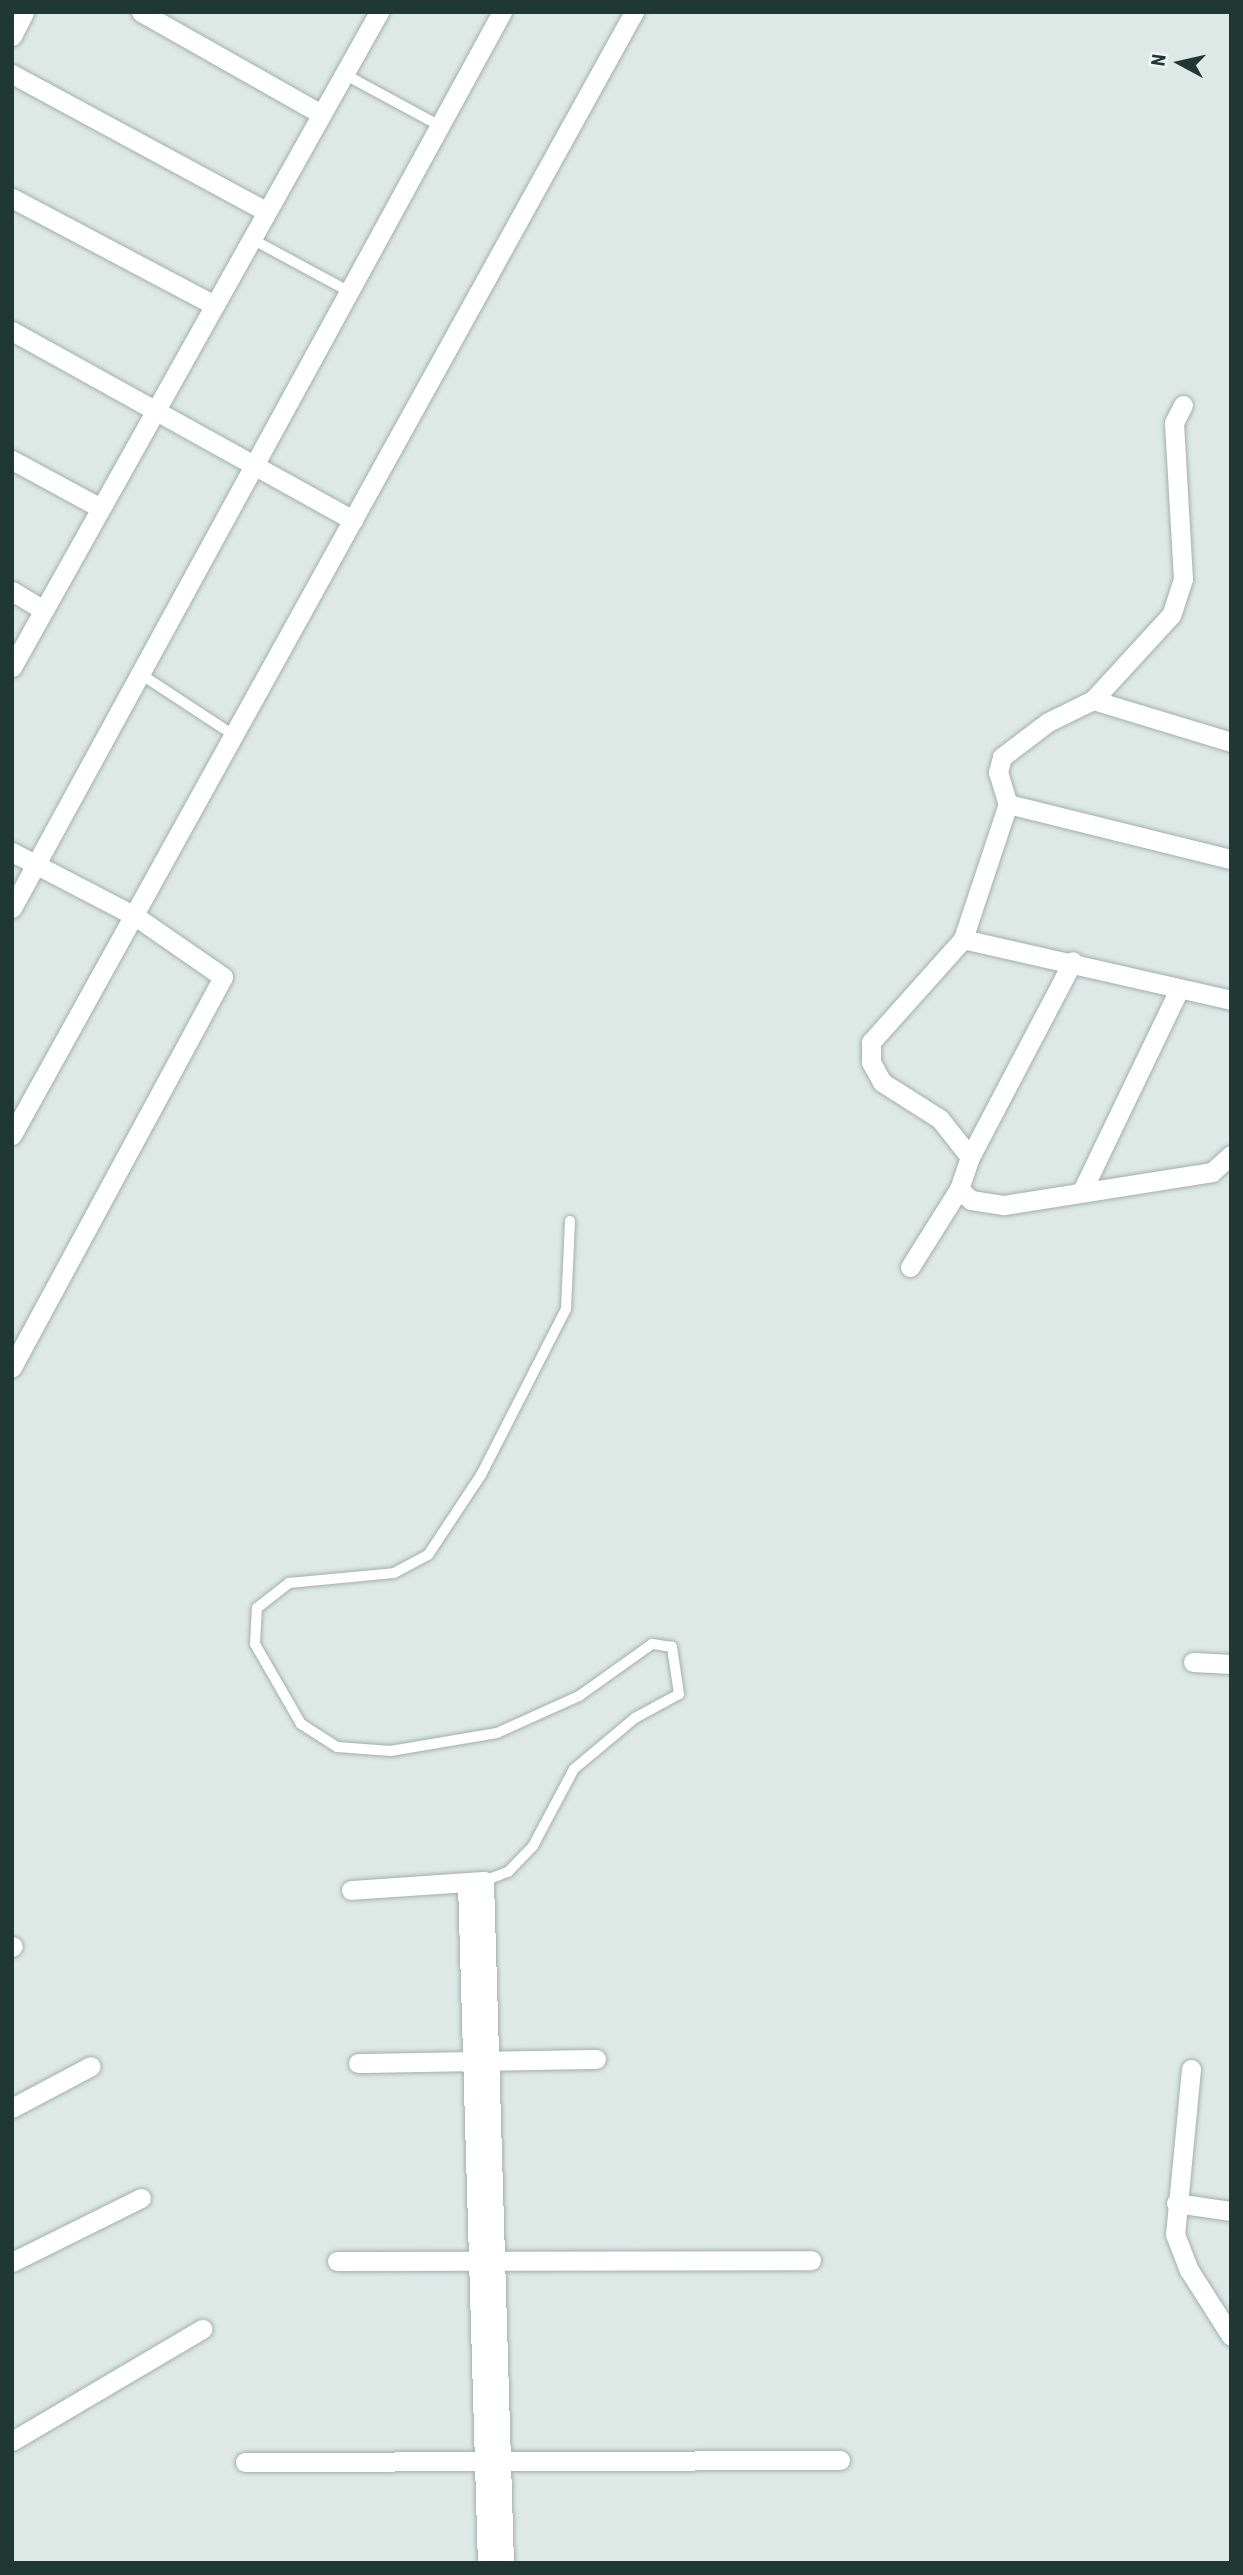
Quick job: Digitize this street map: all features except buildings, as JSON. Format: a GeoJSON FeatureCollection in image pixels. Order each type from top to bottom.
{"type":"FeatureCollection","features":[{"type":"Feature","properties":{"kind":"street"},"geometry":{"type":"LineString","coordinates":[[12,36],[24,12]]}},
{"type":"Feature","properties":{"kind":"street"},"geometry":{"type":"LineString","coordinates":[[141,12],[321,114]]}},
{"type":"Feature","properties":{"kind":"street"},"geometry":{"type":"LineString","coordinates":[[12,667],[212,304],[379,12]]}},
{"type":"Feature","properties":{"kind":"street"},"geometry":{"type":"LineString","coordinates":[[12,908],[502,12]]}},
{"type":"Feature","properties":{"kind":"street"},"geometry":{"type":"LineString","coordinates":[[12,1135],[634,12]]}},
{"type":"Feature","properties":{"kind":"street"},"geometry":{"type":"LineString","coordinates":[[12,74],[265,211]]}},
{"type":"Feature","properties":{"kind":"street"},"geometry":{"type":"LineString","coordinates":[[12,198],[212,304]]}},
{"type":"Feature","properties":{"kind":"street"},"geometry":{"type":"LineString","coordinates":[[12,331],[353,520]]}},
{"type":"Feature","properties":{"kind":"street"},"geometry":{"type":"LineString","coordinates":[[970,1157],[940,1119],[882,1082],[871,1062],[871,1042],[963,939],[1008,804],[998,772],[1002,757],[1093,700],[1171,615],[1183,579],[1174,423],[1183,405]]}},
{"type":"Feature","properties":{"kind":"street"},"geometry":{"type":"LineString","coordinates":[[12,460],[99,507]]}},
{"type":"Feature","properties":{"kind":"street"},"geometry":{"type":"LineString","coordinates":[[12,591],[44,610]]}},
{"type":"Feature","properties":{"kind":"street"},"geometry":{"type":"LineString","coordinates":[[1093,700],[1231,742]]}},
{"type":"Feature","properties":{"kind":"street"},"geometry":{"type":"LineString","coordinates":[[1008,804],[1231,859]]}},
{"type":"Feature","properties":{"kind":"street"},"geometry":{"type":"LineString","coordinates":[[12,852],[135,916],[223,977],[12,1368]]}},
{"type":"Feature","properties":{"kind":"street"},"geometry":{"type":"LineString","coordinates":[[963,939],[1073,961],[1231,1000]]}},
{"type":"Feature","properties":{"kind":"street"},"geometry":{"type":"LineString","coordinates":[[910,1266],[959,1189],[970,1157],[1073,961]]}},
{"type":"Feature","properties":{"kind":"street"},"geometry":{"type":"LineString","coordinates":[[1082,1191],[1179,989]]}},
{"type":"Feature","properties":{"kind":"street"},"geometry":{"type":"LineString","coordinates":[[959,1189],[971,1200],[1004,1205],[1212,1171],[1231,1155]]}},
{"type":"Feature","properties":{"kind":"street"},"geometry":{"type":"LineString","coordinates":[[1193,1662],[1231,1664]]}},
{"type":"Feature","properties":{"kind":"street"},"geometry":{"type":"LineString","coordinates":[[351,1890],[476,1882],[493,2462],[504,2563]]}},
{"type":"Feature","properties":{"kind":"street"},"geometry":{"type":"LineString","coordinates":[[358,2063],[596,2059]]}},
{"type":"Feature","properties":{"kind":"street"},"geometry":{"type":"LineString","coordinates":[[12,2108],[91,2066]]}},
{"type":"Feature","properties":{"kind":"street"},"geometry":{"type":"LineString","coordinates":[[1191,2069],[1175,2234],[1227,2329]]}},
{"type":"Feature","properties":{"kind":"street"},"geometry":{"type":"LineString","coordinates":[[12,2262],[141,2198]]}},
{"type":"Feature","properties":{"kind":"street"},"geometry":{"type":"LineString","coordinates":[[1176,2203],[1231,2211]]}},
{"type":"Feature","properties":{"kind":"street"},"geometry":{"type":"LineString","coordinates":[[337,2261],[811,2260]]}},
{"type":"Feature","properties":{"kind":"street"},"geometry":{"type":"LineString","coordinates":[[12,2441],[202,2329]]}},
{"type":"Feature","properties":{"kind":"street"},"geometry":{"type":"LineString","coordinates":[[245,2462],[840,2460]]}},
{"type":"Feature","properties":{"kind":"street"},"geometry":{"type":"LineString","coordinates":[[487,2563],[493,2462]]}},
{"type":"Feature","properties":{"kind":"lane"},"geometry":{"type":"LineString","coordinates":[[344,74],[440,126]]}},
{"type":"Feature","properties":{"kind":"lane"},"geometry":{"type":"LineString","coordinates":[[250,237],[348,291]]}},
{"type":"Feature","properties":{"kind":"lane"},"geometry":{"type":"LineString","coordinates":[[139,673],[235,736]]}},
{"type":"Feature","properties":{"kind":"lane"},"geometry":{"type":"LineString","coordinates":[[476,1882],[508,1872],[533,1846],[574,1769],[635,1718],[679,1694],[671,1647],[652,1644],[579,1696],[497,1733],[391,1751],[337,1747],[301,1724],[255,1644],[257,1608],[289,1583],[394,1573],[428,1555],[481,1475],[566,1309],[570,1221]]}}]}
